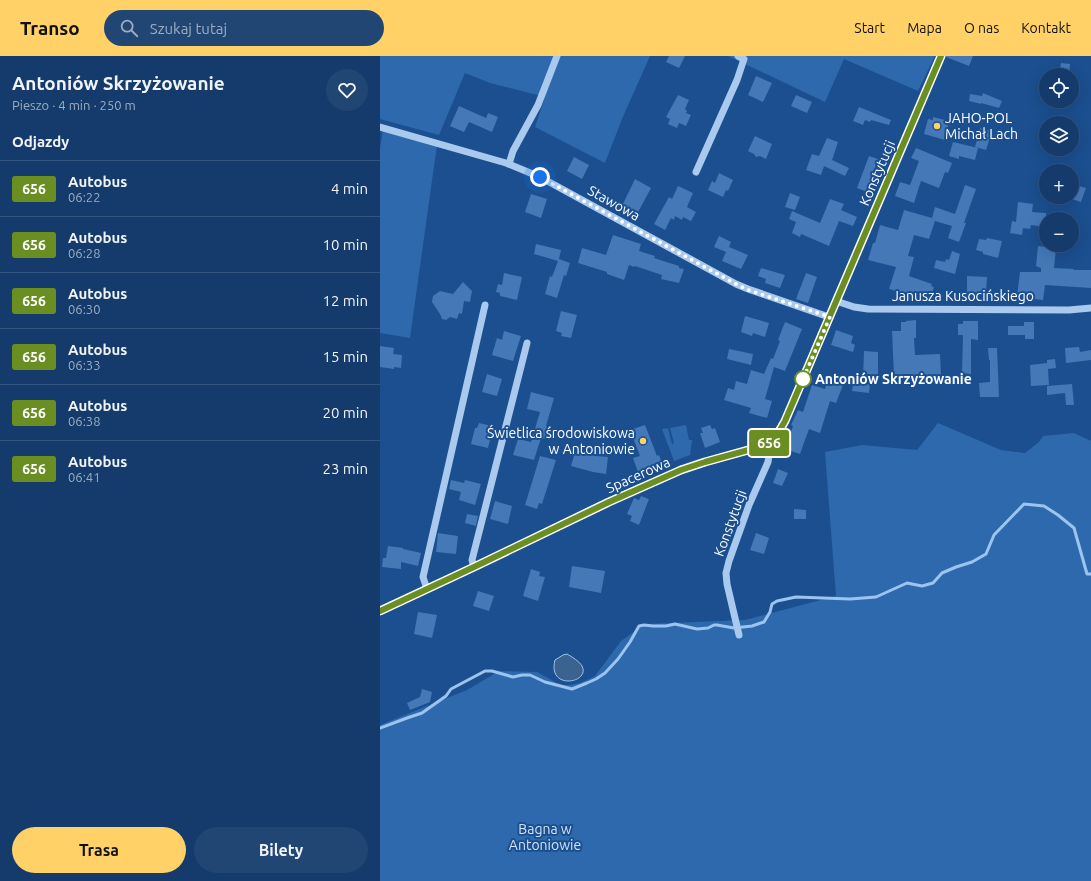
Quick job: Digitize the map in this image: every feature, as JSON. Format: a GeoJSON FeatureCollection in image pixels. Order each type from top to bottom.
{"type":"FeatureCollection","features":[{"type":"Feature","properties":{"kind":"street"},"geometry":{"type":"LineString","coordinates":[[509,164],[514,151],[538,105],[558,56]]}},
{"type":"Feature","properties":{"kind":"street"},"geometry":{"type":"LineString","coordinates":[[696,172],[737,80],[744,59],[738,56]]}},
{"type":"Feature","properties":{"kind":"street","name":"Konstytucji"},"geometry":{"type":"LineString","coordinates":[[836,301],[941,56]]}},
{"type":"Feature","properties":{"kind":"street","name":"Stawowa"},"geometry":{"type":"LineString","coordinates":[[380,127],[509,164],[540,177],[748,290],[830,317]]}},
{"type":"Feature","properties":{"kind":"street"},"geometry":{"type":"LineString","coordinates":[[766,445],[774,438],[783,426],[836,301]]}},
{"type":"Feature","properties":{"kind":"street","name":"Janusza Kusocińskiego"},"geometry":{"type":"LineString","coordinates":[[836,301],[854,307],[868,308],[1069,310],[1091,308]]}},
{"type":"Feature","properties":{"kind":"street"},"geometry":{"type":"LineString","coordinates":[[427,589],[423,577],[485,305]]}},
{"type":"Feature","properties":{"kind":"street"},"geometry":{"type":"LineString","coordinates":[[474,567],[472,560],[526,343]]}},
{"type":"Feature","properties":{"kind":"street","name":"Konstytucji"},"geometry":{"type":"LineString","coordinates":[[739,635],[727,584],[726,573],[749,505],[768,462],[769,455],[766,445]]}},
{"type":"Feature","properties":{"kind":"street","name":"Spacerowa"},"geometry":{"type":"LineString","coordinates":[[380,611],[609,502],[681,470],[766,445]]}},
{"type":"Feature","properties":{"kind":"green space"},"geometry":{"type":"Polygon","coordinates":[[[380,56],[650,56],[622,119],[605,163],[535,127],[545,97],[490,83],[465,73],[439,135],[380,119],[380,56]]]}},
{"type":"Feature","properties":{"kind":"green space"},"geometry":{"type":"Polygon","coordinates":[[[728,56],[935,56],[918,91],[844,59],[825,102],[728,56]]]}},
{"type":"Feature","properties":{"kind":"green space"},"geometry":{"type":"Polygon","coordinates":[[[383,130],[437,145],[410,338],[380,333],[380,148],[383,130]]]}},
{"type":"Feature","properties":{"kind":"green space","name":"Bagna w Antoniowie"},"geometry":{"type":"Polygon","coordinates":[[[938,423],[1001,450],[1025,453],[1039,442],[1043,436],[1074,433],[1091,441],[1091,881],[380,881],[380,725],[467,690],[499,671],[537,672],[563,685],[580,683],[595,676],[621,641],[645,624],[745,620],[836,596],[825,452],[862,445],[917,450],[938,423]]]}},
{"type":"Feature","properties":{"kind":"green space"},"geometry":{"type":"Polygon","coordinates":[[[686,425],[689,440],[692,440],[690,455],[674,461],[662,429],[668,428],[672,444],[674,443],[670,428],[686,425]]]}},
{"type":"Feature","properties":{"kind":"shaded area"},"geometry":{"type":"Polygon","coordinates":[[[567,654],[582,666],[583,672],[580,677],[575,680],[562,680],[557,676],[554,670],[555,660],[567,654]]]}},
{"type":"Feature","properties":{"kind":"building"},"geometry":{"type":"Polygon","coordinates":[[[669,56],[685,56],[679,68],[666,62],[669,56]]]}},
{"type":"Feature","properties":{"kind":"building"},"geometry":{"type":"Polygon","coordinates":[[[946,56],[973,56],[969,66],[946,56]]]}},
{"type":"Feature","properties":{"kind":"building"},"geometry":{"type":"Polygon","coordinates":[[[1061,63],[1070,64],[1070,68],[1060,68],[1061,63]]]}},
{"type":"Feature","properties":{"kind":"building"},"geometry":{"type":"Polygon","coordinates":[[[756,76],[772,83],[763,102],[748,95],[756,76]]]}},
{"type":"Feature","properties":{"kind":"building"},"geometry":{"type":"Polygon","coordinates":[[[983,93],[1002,101],[999,108],[969,101],[970,94],[982,96],[983,93]]]}},
{"type":"Feature","properties":{"kind":"building"},"geometry":{"type":"Polygon","coordinates":[[[678,95],[689,100],[685,109],[687,111],[686,113],[691,115],[686,126],[679,123],[677,128],[668,124],[670,119],[666,117],[678,95]]]}},
{"type":"Feature","properties":{"kind":"building"},"geometry":{"type":"Polygon","coordinates":[[[796,95],[812,102],[807,113],[791,106],[796,95]]]}},
{"type":"Feature","properties":{"kind":"building"},"geometry":{"type":"Polygon","coordinates":[[[459,106],[486,118],[488,113],[498,117],[492,132],[469,122],[464,132],[450,126],[459,106]]]}},
{"type":"Feature","properties":{"kind":"building"},"geometry":{"type":"Polygon","coordinates":[[[859,107],[891,120],[889,125],[871,120],[870,122],[865,120],[863,125],[853,121],[859,107]]]}},
{"type":"Feature","properties":{"kind":"building","name":"JAHO-POL Michał Lach"},"geometry":{"type":"Polygon","coordinates":[[[933,117],[949,121],[945,140],[924,134],[928,119],[933,120],[933,117]]]}},
{"type":"Feature","properties":{"kind":"building"},"geometry":{"type":"Polygon","coordinates":[[[980,128],[992,131],[986,150],[975,147],[980,128]]]}},
{"type":"Feature","properties":{"kind":"building"},"geometry":{"type":"Polygon","coordinates":[[[755,136],[772,144],[766,159],[760,156],[756,157],[748,151],[755,136]]]}},
{"type":"Feature","properties":{"kind":"building"},"geometry":{"type":"Polygon","coordinates":[[[827,138],[838,142],[832,160],[849,168],[845,176],[824,166],[821,175],[806,170],[812,154],[819,156],[827,138]]]}},
{"type":"Feature","properties":{"kind":"building"},"geometry":{"type":"Polygon","coordinates":[[[953,142],[978,148],[975,160],[959,156],[959,159],[949,156],[953,142]]]}},
{"type":"Feature","properties":{"kind":"building"},"geometry":{"type":"Polygon","coordinates":[[[916,148],[952,163],[948,173],[945,172],[939,188],[921,181],[914,203],[895,196],[900,182],[910,185],[919,161],[911,158],[916,148]]]}},
{"type":"Feature","properties":{"kind":"building"},"geometry":{"type":"Polygon","coordinates":[[[869,156],[878,159],[871,179],[875,180],[870,193],[857,188],[869,156]]]}},
{"type":"Feature","properties":{"kind":"building"},"geometry":{"type":"Polygon","coordinates":[[[574,157],[589,165],[582,179],[567,171],[574,157]]]}},
{"type":"Feature","properties":{"kind":"building"},"geometry":{"type":"Polygon","coordinates":[[[719,173],[733,180],[728,191],[726,190],[723,197],[708,190],[712,181],[715,183],[719,173]]]}},
{"type":"Feature","properties":{"kind":"building"},"geometry":{"type":"Polygon","coordinates":[[[635,179],[651,188],[636,216],[621,208],[635,179]]]}},
{"type":"Feature","properties":{"kind":"building"},"geometry":{"type":"Polygon","coordinates":[[[965,185],[976,189],[959,242],[948,238],[952,226],[935,221],[929,239],[914,235],[908,256],[914,257],[909,276],[932,284],[931,286],[934,287],[930,301],[889,289],[896,267],[868,260],[880,225],[898,230],[904,210],[932,218],[935,207],[955,214],[965,185]]]}},
{"type":"Feature","properties":{"kind":"building"},"geometry":{"type":"Polygon","coordinates":[[[678,186],[693,193],[687,207],[696,212],[691,221],[683,217],[682,220],[675,216],[674,220],[671,218],[665,230],[654,224],[669,197],[672,199],[678,186]]]}},
{"type":"Feature","properties":{"kind":"building"},"geometry":{"type":"Polygon","coordinates":[[[1079,186],[1086,188],[1081,202],[1079,201],[1079,186]]]}},
{"type":"Feature","properties":{"kind":"building"},"geometry":{"type":"Polygon","coordinates":[[[790,193],[800,197],[795,210],[785,207],[790,193]]]}},
{"type":"Feature","properties":{"kind":"building"},"geometry":{"type":"Polygon","coordinates":[[[531,194],[547,199],[541,218],[525,212],[531,194]]]}},
{"type":"Feature","properties":{"kind":"building"},"geometry":{"type":"Polygon","coordinates":[[[830,199],[844,204],[841,210],[857,217],[853,226],[839,221],[829,246],[801,234],[800,237],[792,233],[796,222],[789,219],[792,211],[820,223],[830,199]]]}},
{"type":"Feature","properties":{"kind":"building"},"geometry":{"type":"Polygon","coordinates":[[[1018,202],[1033,204],[1032,212],[1039,212],[1039,226],[1031,225],[1030,229],[1023,228],[1022,235],[1010,233],[1012,221],[1016,222],[1018,202]]]}},
{"type":"Feature","properties":{"kind":"building"},"geometry":{"type":"Polygon","coordinates":[[[613,235],[641,244],[639,251],[655,256],[654,258],[684,269],[679,283],[661,279],[662,275],[635,266],[629,265],[624,280],[607,274],[607,272],[578,263],[582,248],[606,255],[613,235]]]}},
{"type":"Feature","properties":{"kind":"building"},"geometry":{"type":"Polygon","coordinates":[[[719,236],[731,242],[729,247],[748,255],[741,269],[722,261],[726,252],[714,247],[719,236]]]}},
{"type":"Feature","properties":{"kind":"building"},"geometry":{"type":"Polygon","coordinates":[[[987,238],[1002,241],[998,258],[983,254],[983,252],[976,250],[979,239],[986,240],[987,238]]]}},
{"type":"Feature","properties":{"kind":"building"},"geometry":{"type":"Polygon","coordinates":[[[536,244],[561,250],[559,259],[570,263],[566,276],[564,275],[557,298],[545,294],[550,276],[552,277],[558,261],[534,254],[536,244]]]}},
{"type":"Feature","properties":{"kind":"building"},"geometry":{"type":"Polygon","coordinates":[[[1038,246],[1039,252],[1056,252],[1054,268],[1091,270],[1091,288],[1045,285],[1043,300],[1017,297],[1020,272],[1041,272],[1041,268],[1036,266],[1038,246]]]}},
{"type":"Feature","properties":{"kind":"building"},"geometry":{"type":"Polygon","coordinates":[[[952,251],[960,254],[955,274],[934,268],[936,260],[945,262],[946,259],[949,260],[952,251]]]}},
{"type":"Feature","properties":{"kind":"building"},"geometry":{"type":"Polygon","coordinates":[[[761,268],[785,275],[780,288],[765,283],[766,279],[758,276],[761,268]]]}},
{"type":"Feature","properties":{"kind":"building"},"geometry":{"type":"Polygon","coordinates":[[[504,273],[522,277],[517,300],[500,296],[500,293],[496,292],[498,284],[502,285],[504,273]]]}},
{"type":"Feature","properties":{"kind":"building"},"geometry":{"type":"Polygon","coordinates":[[[806,273],[817,277],[808,303],[796,299],[806,273]]]}},
{"type":"Feature","properties":{"kind":"building"},"geometry":{"type":"Polygon","coordinates":[[[967,276],[987,277],[986,293],[967,292],[967,276]]]}},
{"type":"Feature","properties":{"kind":"building"},"geometry":{"type":"Polygon","coordinates":[[[463,282],[472,291],[470,302],[464,301],[462,314],[459,313],[457,319],[450,317],[446,320],[442,319],[432,302],[433,296],[440,291],[453,294],[463,282]]]}},
{"type":"Feature","properties":{"kind":"building"},"geometry":{"type":"Polygon","coordinates":[[[561,311],[577,315],[571,338],[561,336],[562,333],[556,331],[561,311]]]}},
{"type":"Feature","properties":{"kind":"building"},"geometry":{"type":"Polygon","coordinates":[[[745,316],[769,323],[765,337],[753,333],[752,336],[741,332],[745,316]]]}},
{"type":"Feature","properties":{"kind":"building"},"geometry":{"type":"Polygon","coordinates":[[[916,320],[916,338],[914,338],[915,355],[940,354],[941,375],[894,376],[892,331],[901,331],[901,322],[916,320]]]}},
{"type":"Feature","properties":{"kind":"building"},"geometry":{"type":"Polygon","coordinates":[[[963,321],[978,321],[978,340],[971,339],[971,374],[962,373],[963,335],[958,335],[958,324],[963,324],[963,321]]]}},
{"type":"Feature","properties":{"kind":"building"},"geometry":{"type":"Polygon","coordinates":[[[785,322],[802,329],[785,371],[774,367],[765,399],[772,401],[767,418],[749,413],[751,408],[724,400],[728,388],[734,390],[736,381],[747,384],[751,370],[764,374],[771,358],[773,359],[785,322]]]}},
{"type":"Feature","properties":{"kind":"building"},"geometry":{"type":"Polygon","coordinates":[[[1024,322],[1034,322],[1034,339],[1025,339],[1025,335],[1008,335],[1008,326],[1024,326],[1024,322]]]}},
{"type":"Feature","properties":{"kind":"building"},"geometry":{"type":"Polygon","coordinates":[[[836,330],[853,336],[851,343],[855,345],[853,352],[831,345],[836,330]]]}},
{"type":"Feature","properties":{"kind":"building"},"geometry":{"type":"Polygon","coordinates":[[[504,331],[521,336],[513,361],[492,355],[497,338],[502,340],[504,331]]]}},
{"type":"Feature","properties":{"kind":"building"},"geometry":{"type":"Polygon","coordinates":[[[380,346],[394,348],[393,354],[402,355],[401,368],[394,367],[394,369],[380,367],[380,346]]]}},
{"type":"Feature","properties":{"kind":"building"},"geometry":{"type":"Polygon","coordinates":[[[1079,347],[1080,352],[1091,350],[1091,360],[1066,363],[1065,348],[1079,347]]]}},
{"type":"Feature","properties":{"kind":"building"},"geometry":{"type":"Polygon","coordinates":[[[988,348],[997,348],[999,397],[980,397],[979,383],[990,382],[990,360],[988,348]]]}},
{"type":"Feature","properties":{"kind":"building"},"geometry":{"type":"Polygon","coordinates":[[[729,349],[753,354],[751,365],[727,359],[729,349]]]}},
{"type":"Feature","properties":{"kind":"building"},"geometry":{"type":"Polygon","coordinates":[[[864,351],[878,352],[878,377],[871,377],[869,393],[852,391],[854,378],[863,379],[864,351]]]}},
{"type":"Feature","properties":{"kind":"building"},"geometry":{"type":"Polygon","coordinates":[[[1055,359],[1056,368],[1048,369],[1049,385],[1031,386],[1030,365],[1047,363],[1047,360],[1055,359]]]}},
{"type":"Feature","properties":{"kind":"building"},"geometry":{"type":"Polygon","coordinates":[[[487,374],[502,379],[497,396],[482,392],[487,374]]]}},
{"type":"Feature","properties":{"kind":"building"},"geometry":{"type":"Polygon","coordinates":[[[828,380],[843,385],[836,403],[830,401],[820,433],[809,429],[800,454],[785,449],[793,426],[791,425],[798,410],[803,412],[812,385],[825,389],[828,380]]]}},
{"type":"Feature","properties":{"kind":"building"},"geometry":{"type":"Polygon","coordinates":[[[1072,384],[1074,405],[1066,405],[1065,393],[1047,395],[1047,386],[1072,384]]]}},
{"type":"Feature","properties":{"kind":"building"},"geometry":{"type":"Polygon","coordinates":[[[531,392],[554,398],[546,426],[548,427],[545,439],[541,438],[534,460],[513,455],[518,439],[531,442],[540,412],[527,409],[531,392]]]}},
{"type":"Feature","properties":{"kind":"building"},"geometry":{"type":"Polygon","coordinates":[[[479,423],[492,426],[488,448],[471,444],[475,428],[477,428],[479,423]]]}},
{"type":"Feature","properties":{"kind":"building","name":"Świetlica środowiskowa w Antoniowie"},"geometry":{"type":"Polygon","coordinates":[[[645,425],[657,456],[659,455],[662,463],[638,472],[633,458],[640,456],[630,430],[645,425]]]}},
{"type":"Feature","properties":{"kind":"building"},"geometry":{"type":"Polygon","coordinates":[[[710,425],[712,429],[715,428],[720,442],[705,448],[700,433],[703,433],[701,428],[710,425]]]}},
{"type":"Feature","properties":{"kind":"building"},"geometry":{"type":"Polygon","coordinates":[[[576,449],[585,452],[584,455],[608,457],[606,474],[571,466],[576,449]]]}},
{"type":"Feature","properties":{"kind":"building"},"geometry":{"type":"Polygon","coordinates":[[[540,456],[556,460],[542,504],[539,503],[537,509],[525,505],[540,456]]]}},
{"type":"Feature","properties":{"kind":"building"},"geometry":{"type":"Polygon","coordinates":[[[778,469],[788,473],[782,486],[773,483],[778,469]]]}},
{"type":"Feature","properties":{"kind":"building"},"geometry":{"type":"Polygon","coordinates":[[[451,480],[464,483],[465,480],[481,484],[475,505],[459,500],[461,492],[449,489],[451,480]]]}},
{"type":"Feature","properties":{"kind":"building"},"geometry":{"type":"Polygon","coordinates":[[[641,496],[649,499],[639,525],[630,521],[632,516],[627,514],[634,498],[639,500],[641,496]]]}},
{"type":"Feature","properties":{"kind":"building"},"geometry":{"type":"Polygon","coordinates":[[[495,501],[512,506],[508,524],[490,519],[495,501]]]}},
{"type":"Feature","properties":{"kind":"building"},"geometry":{"type":"Polygon","coordinates":[[[794,509],[806,510],[806,519],[794,519],[794,509]]]}},
{"type":"Feature","properties":{"kind":"building"},"geometry":{"type":"Polygon","coordinates":[[[467,514],[478,516],[476,526],[465,523],[467,514]]]}},
{"type":"Feature","properties":{"kind":"building"},"geometry":{"type":"Polygon","coordinates":[[[438,533],[458,536],[456,554],[436,552],[438,533]]]}},
{"type":"Feature","properties":{"kind":"building"},"geometry":{"type":"Polygon","coordinates":[[[756,533],[769,538],[764,554],[750,550],[756,533]]]}},
{"type":"Feature","properties":{"kind":"building"},"geometry":{"type":"Polygon","coordinates":[[[388,546],[421,553],[418,566],[401,562],[401,569],[382,567],[383,558],[386,558],[388,546]]]}},
{"type":"Feature","properties":{"kind":"building"},"geometry":{"type":"Polygon","coordinates":[[[572,566],[605,571],[601,593],[569,587],[572,566]]]}},
{"type":"Feature","properties":{"kind":"building"},"geometry":{"type":"Polygon","coordinates":[[[531,569],[540,572],[539,576],[545,577],[538,601],[523,596],[531,569]]]}},
{"type":"Feature","properties":{"kind":"building"},"geometry":{"type":"Polygon","coordinates":[[[478,591],[494,596],[489,611],[473,606],[478,591]]]}},
{"type":"Feature","properties":{"kind":"building"},"geometry":{"type":"Polygon","coordinates":[[[418,612],[437,615],[432,638],[414,634],[418,612]]]}},
{"type":"Feature","properties":{"kind":"building"},"geometry":{"type":"Polygon","coordinates":[[[422,689],[432,692],[430,702],[410,710],[407,703],[420,697],[422,689]]]}},
{"type":"Feature","properties":{"kind":"waterway"},"geometry":{"type":"LineString","coordinates":[[380,728],[422,713],[446,696],[451,689],[485,671],[492,671],[513,677],[530,675],[545,682],[572,689],[596,679],[605,673],[618,659],[639,626],[666,626],[675,624],[697,629],[708,628],[714,625],[734,628],[752,626],[764,622],[770,612],[772,604],[777,601],[796,597],[850,599],[876,597],[907,583],[922,586],[933,583],[942,573],[972,562],[986,554],[994,535],[1024,504],[1044,506],[1074,528],[1087,574],[1091,574]]}},
{"type":"Feature","properties":{"kind":"bus line","name":"656"},"geometry":{"type":"LineString","coordinates":[[380,611],[609,502],[681,470],[766,445],[774,438],[785,421],[941,56]]}},
{"type":"Feature","properties":{"kind":"place","name":"JAHO-POL Michał Lach"},"geometry":{"type":"Point","coordinates":[937,126]}},
{"type":"Feature","properties":{"kind":"place","name":"Antoniów Skrzyżowanie"},"geometry":{"type":"Point","coordinates":[803,379]}},
{"type":"Feature","properties":{"kind":"place","name":"Świetlica środowiskowa w Antoniowie"},"geometry":{"type":"Point","coordinates":[643,441]}},
{"type":"Feature","properties":{"kind":"route"},"geometry":{"type":"LineString","coordinates":[[540,177],[714,273],[748,290],[830,317],[803,379]]}}]}
